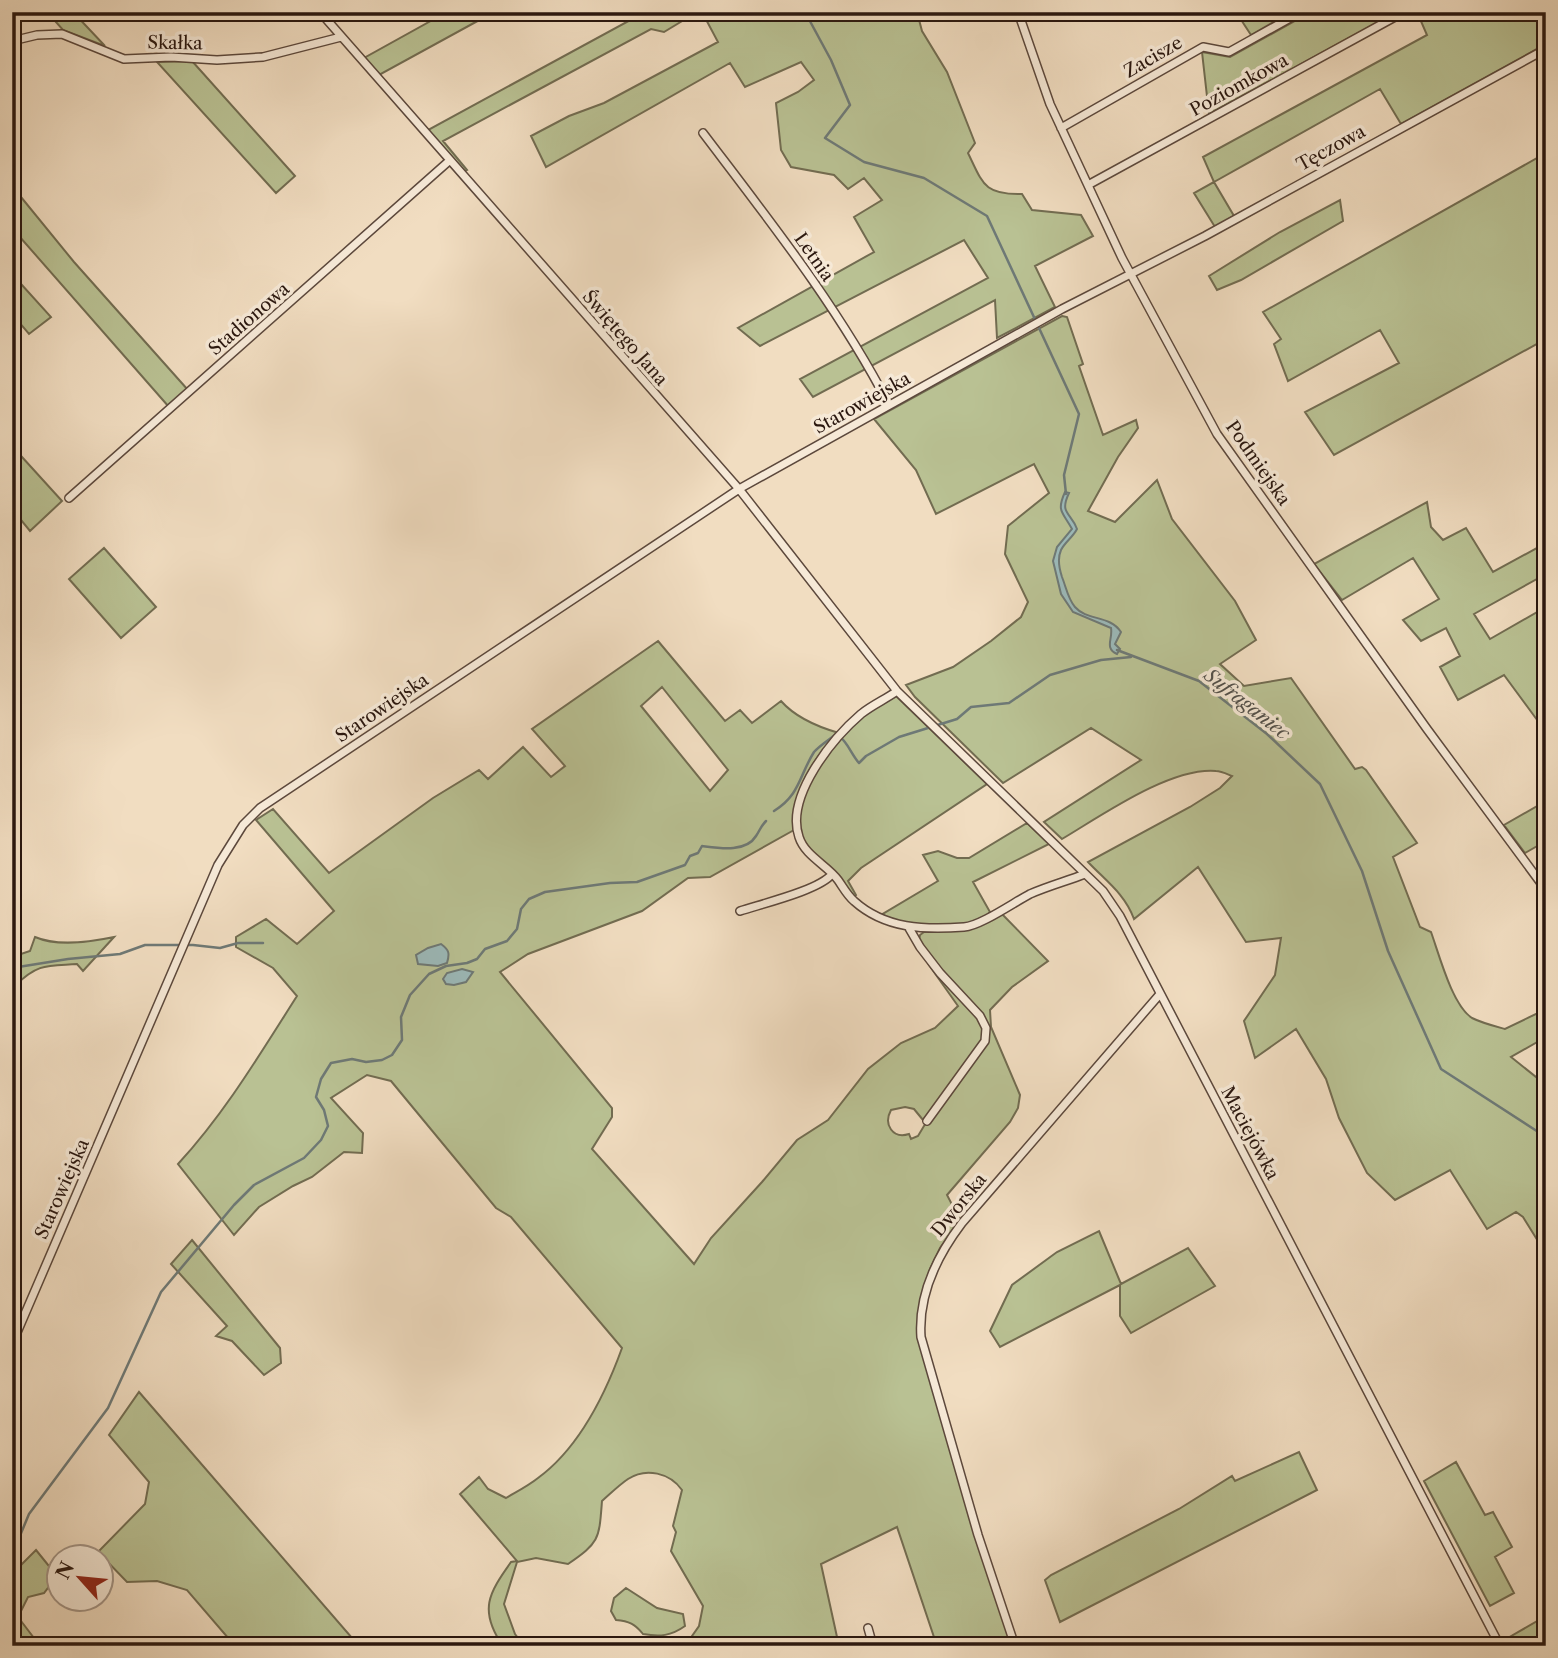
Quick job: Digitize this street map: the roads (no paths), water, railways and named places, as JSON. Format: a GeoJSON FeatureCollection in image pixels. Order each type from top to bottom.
{"type":"FeatureCollection","features":[{"type":"Feature","properties":{"kind":"street","name":"Świętego Jana"},"geometry":{"type":"LineString","coordinates":[[320,12],[739,489],[897,691]]}},
{"type":"Feature","properties":{"kind":"street","name":"Podmiejska"},"geometry":{"type":"LineString","coordinates":[[1018,12],[1061,128],[1130,273],[1217,434],[1427,729],[1546,890]]}},
{"type":"Feature","properties":{"kind":"street","name":"Zacisze"},"geometry":{"type":"LineString","coordinates":[[1061,128],[1203,47],[1229,52],[1301,12]]}},
{"type":"Feature","properties":{"kind":"street","name":"Poziomkowa"},"geometry":{"type":"LineString","coordinates":[[1088,185],[1404,12]]}},
{"type":"Feature","properties":{"kind":"street","name":"Skałka"},"geometry":{"type":"LineString","coordinates":[[12,41],[37,35],[62,34],[124,59],[171,57],[217,60],[263,57],[341,37]]}},
{"type":"Feature","properties":{"kind":"street","name":"Tęczowa"},"geometry":{"type":"LineString","coordinates":[[1130,273],[1205,236],[1546,49]]}},
{"type":"Feature","properties":{"kind":"street","name":"Letnia"},"geometry":{"type":"LineString","coordinates":[[703,133],[774,227],[849,335],[889,405]]}},
{"type":"Feature","properties":{"kind":"street","name":"Stadionowa"},"geometry":{"type":"LineString","coordinates":[[69,498],[449,161]]}},
{"type":"Feature","properties":{"kind":"street","name":"Starowiejska"},"geometry":{"type":"LineString","coordinates":[[12,1344],[221,858],[243,825],[260,808],[739,489],[1130,273]]}},
{"type":"Feature","properties":{"kind":"street","name":"Maciejówka"},"geometry":{"type":"LineString","coordinates":[[897,691],[1103,891],[1120,915],[1500,1646]]}},
{"type":"Feature","properties":{"kind":"street"},"geometry":{"type":"LineString","coordinates":[[897,691],[863,713],[839,736],[810,777],[800,800],[796,820],[799,838],[852,900],[887,921],[909,928],[969,927],[981,923],[1034,892],[1085,874]]}},
{"type":"Feature","properties":{"kind":"street"},"geometry":{"type":"LineString","coordinates":[[740,911],[815,886],[832,874]]}},
{"type":"Feature","properties":{"kind":"street"},"geometry":{"type":"LineString","coordinates":[[909,928],[940,973],[980,1016],[986,1028],[985,1041],[927,1121]]}},
{"type":"Feature","properties":{"kind":"street","name":"Dworska"},"geometry":{"type":"LineString","coordinates":[[1015,1646],[978,1535],[921,1337],[920,1324],[927,1289],[937,1259],[962,1223],[1160,994]]}},
{"type":"Feature","properties":{"kind":"street"},"geometry":{"type":"LineString","coordinates":[[868,1628],[873,1646]]}},
{"type":"Feature","properties":{"kind":"water"},"geometry":{"type":"Polygon","coordinates":[[[1065,492],[1069,493],[1066,509],[1077,529],[1060,553],[1062,577],[1075,607],[1111,623],[1121,632],[1115,644],[1120,649],[1117,654],[1110,646],[1111,628],[1073,612],[1061,594],[1053,561],[1057,547],[1072,529],[1061,508],[1065,492]]]}},
{"type":"Feature","properties":{"kind":"water"},"geometry":{"type":"Polygon","coordinates":[[[441,944],[448,952],[447,963],[438,966],[418,964],[416,955],[441,944]]]}},
{"type":"Feature","properties":{"kind":"water"},"geometry":{"type":"Polygon","coordinates":[[[462,969],[473,972],[466,982],[446,984],[443,979],[447,973],[462,969]]]}},
{"type":"Feature","properties":{"kind":"waterway","name":"Sufraganiec"},"geometry":{"type":"LineString","coordinates":[[805,12],[831,60],[850,105],[825,138],[864,162],[924,178],[987,216],[1079,414],[1064,475],[1066,494]]}},
{"type":"Feature","properties":{"kind":"waterway","name":"Sufraganiec"},"geometry":{"type":"LineString","coordinates":[[1117,650],[1199,681],[1267,734],[1320,784],[1362,871],[1388,951],[1441,1069],[1546,1137]]}},
{"type":"Feature","properties":{"kind":"waterway"},"geometry":{"type":"LineString","coordinates":[[841,738],[859,763],[899,737],[957,719],[971,707],[1009,703],[1050,675],[1101,660],[1131,657]]}},
{"type":"Feature","properties":{"kind":"waterway"},"geometry":{"type":"LineString","coordinates":[[774,811],[794,792],[814,752],[836,734]]}},
{"type":"Feature","properties":{"kind":"waterway"},"geometry":{"type":"LineString","coordinates":[[12,1555],[29,1514],[108,1408],[161,1292],[254,1185],[304,1158],[321,1140],[328,1126],[324,1110],[316,1097],[321,1079],[331,1063],[352,1059],[366,1062],[382,1060],[392,1055],[402,1040],[401,1017],[410,995],[429,974],[446,966],[477,959],[485,949],[507,941],[517,929],[521,909],[529,899],[545,892],[637,882],[685,865],[690,856],[698,853],[702,846],[731,848],[746,845],[766,821]]}},
{"type":"Feature","properties":{"kind":"waterway"},"geometry":{"type":"LineString","coordinates":[[12,968],[120,954],[145,945],[220,948],[238,943],[263,943]]}}]}
